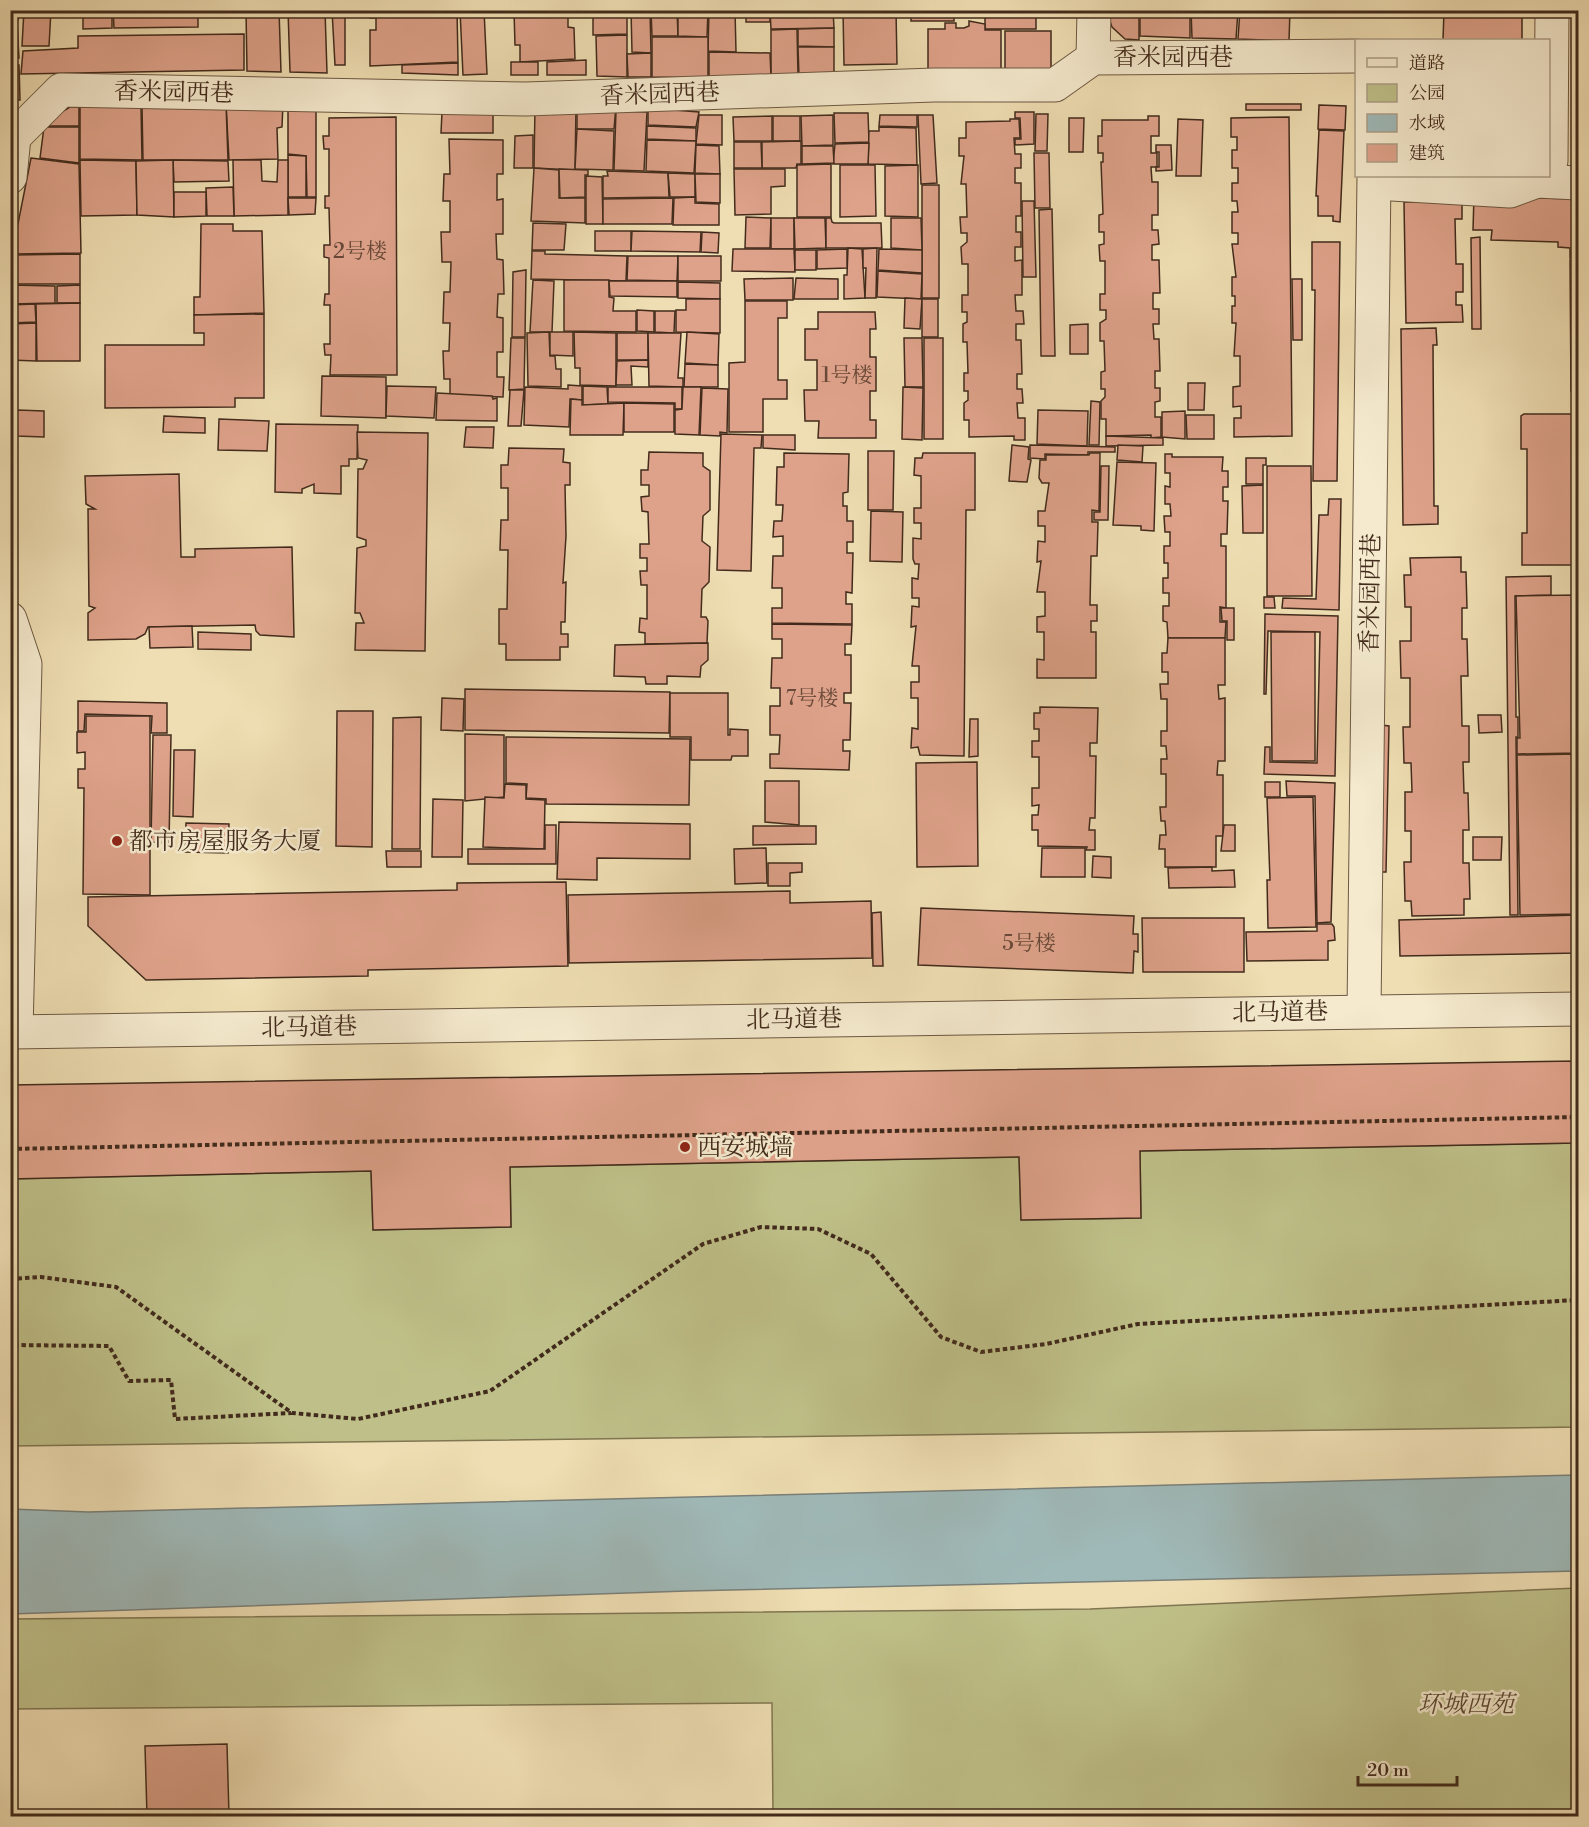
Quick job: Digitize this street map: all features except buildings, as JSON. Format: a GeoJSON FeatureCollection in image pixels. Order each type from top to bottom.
{"type":"FeatureCollection","features":[{"type":"Feature","properties":{"kind":"street"},"geometry":{"type":"LineString","coordinates":[[1094,10],[1094,58]]}},
{"type":"Feature","properties":{"kind":"street"},"geometry":{"type":"LineString","coordinates":[[1550,162],[1552,10]]}},
{"type":"Feature","properties":{"kind":"street","name":"香米园西巷"},"geometry":{"type":"LineString","coordinates":[[10,177],[14,136],[61,90],[526,99],[934,84],[1055,85],[1094,58],[1355,56]]}},
{"type":"Feature","properties":{"kind":"street"},"geometry":{"type":"LineString","coordinates":[[1550,176],[1578,183]]}},
{"type":"Feature","properties":{"kind":"street"},"geometry":{"type":"LineString","coordinates":[[1374,179],[1510,191],[1536,177]]}},
{"type":"Feature","properties":{"kind":"street","name":"香米园西巷"},"geometry":{"type":"LineString","coordinates":[[1364,1011],[1374,179]]}},
{"type":"Feature","properties":{"kind":"street"},"geometry":{"type":"LineString","coordinates":[[10,619],[25,664],[13,1032]]}},
{"type":"Feature","properties":{"kind":"street","name":"北马道巷"},"geometry":{"type":"LineString","coordinates":[[13,1032],[1578,1009]]}},
{"type":"Feature","properties":{"kind":"path"},"geometry":{"type":"LineString","coordinates":[[10,1149],[1578,1117]]}},
{"type":"Feature","properties":{"kind":"path"},"geometry":{"type":"LineString","coordinates":[[10,1357],[11,1345],[109,1346],[129,1381],[171,1380],[175,1419],[292,1413],[358,1419],[490,1391],[703,1244],[761,1227],[818,1229],[872,1254],[941,1337],[981,1352],[1046,1344],[1138,1324],[1578,1300]]}},
{"type":"Feature","properties":{"kind":"path"},"geometry":{"type":"LineString","coordinates":[[10,1279],[41,1277],[116,1287],[292,1413]]}},
{"type":"Feature","properties":{"kind":"green space"},"geometry":{"type":"Polygon","coordinates":[[[1578,1143],[1578,1427],[11,1446],[10,1179],[371,1171],[373,1230],[511,1227],[510,1167],[1019,1157],[1021,1220],[1141,1218],[1140,1151],[1578,1143]]]}},
{"type":"Feature","properties":{"kind":"green space","name":"环城西苑"},"geometry":{"type":"Polygon","coordinates":[[[1578,1588],[1578,1816],[773,1816],[772,1703],[11,1709],[11,1619],[1090,1609],[1578,1588]]]}},
{"type":"Feature","properties":{"kind":"water"},"geometry":{"type":"Polygon","coordinates":[[[1578,1475],[1578,1571],[687,1591],[11,1614],[11,1509],[88,1512],[1578,1475]]]}},
{"type":"Feature","properties":{"kind":"place","name":"都市房屋服务大厦"},"geometry":{"type":"Point","coordinates":[117,841]}},
{"type":"Feature","properties":{"kind":"place","name":"西安城墙"},"geometry":{"type":"Point","coordinates":[685,1147]}}]}
